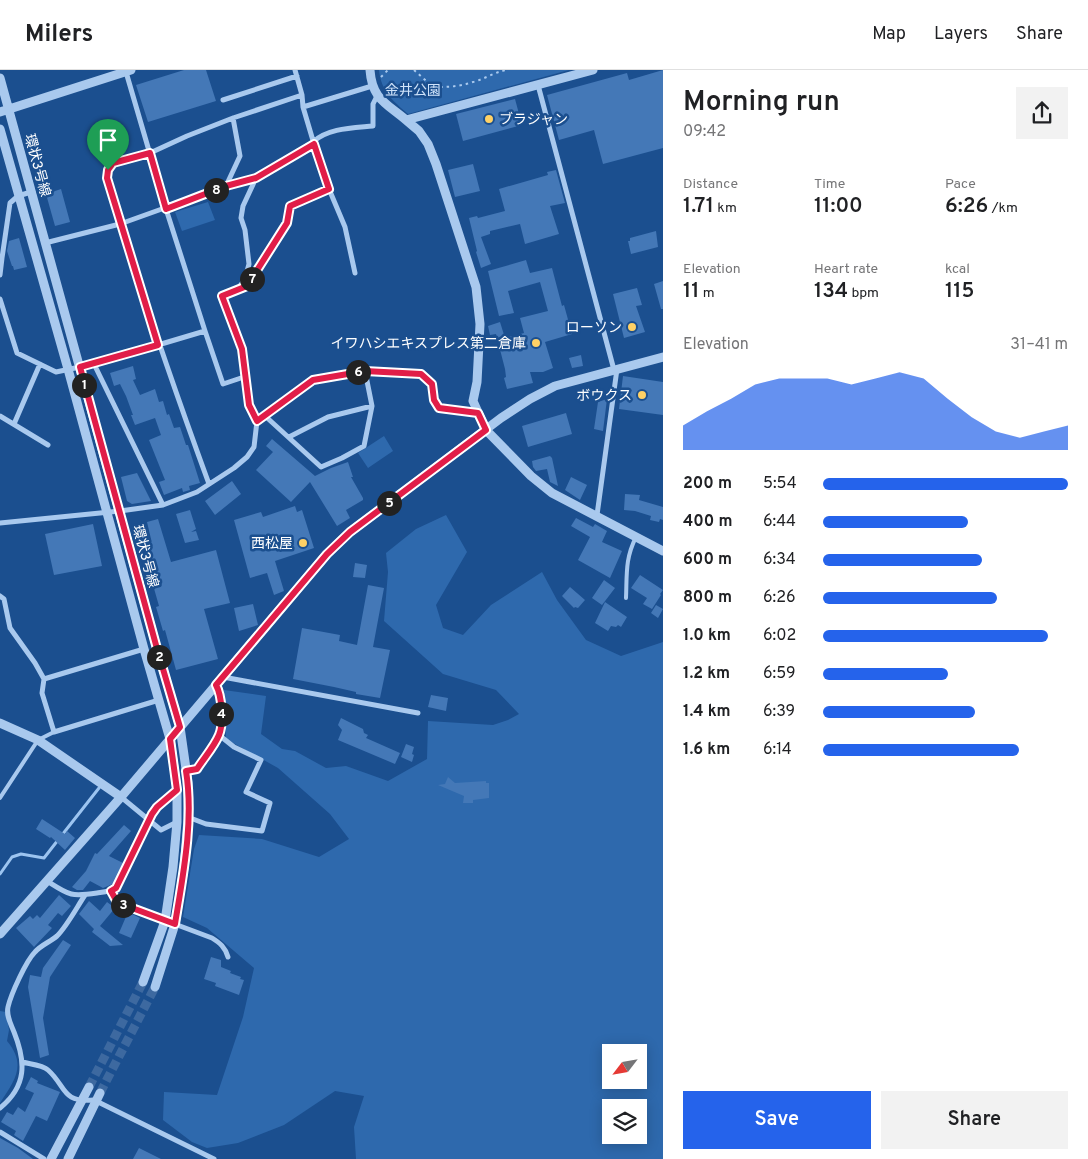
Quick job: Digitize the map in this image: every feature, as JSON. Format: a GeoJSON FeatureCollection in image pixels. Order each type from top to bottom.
{"type":"FeatureCollection","features":[{"type":"Feature","properties":{"kind":"street"},"geometry":{"type":"LineString","coordinates":[[370,70],[372,86],[378,96],[419,132],[428,144],[476,287],[480,324],[477,382],[473,400],[486,430],[531,476],[552,493],[663,551]]}},
{"type":"Feature","properties":{"kind":"street"},"geometry":{"type":"LineString","coordinates":[[406,120],[593,70]]}},
{"type":"Feature","properties":{"kind":"street"},"geometry":{"type":"LineString","coordinates":[[4,110],[128,71],[166,209],[223,384],[244,377]]}},
{"type":"Feature","properties":{"kind":"street"},"geometry":{"type":"LineString","coordinates":[[223,100],[296,73],[313,143],[345,227],[355,273]]}},
{"type":"Feature","properties":{"kind":"street","name":"環状3号線"},"geometry":{"type":"LineString","coordinates":[[0,78],[4,110],[31,192],[180,727],[188,783],[188,819],[184,868],[175,924],[155,987]]}},
{"type":"Feature","properties":{"kind":"street"},"geometry":{"type":"LineString","coordinates":[[538,85],[616,370],[597,516]]}},
{"type":"Feature","properties":{"kind":"street"},"geometry":{"type":"LineString","coordinates":[[303,107],[372,86]]}},
{"type":"Feature","properties":{"kind":"street"},"geometry":{"type":"LineString","coordinates":[[209,484],[158,345],[120,224],[107,178],[108,170],[113,163],[150,153],[233,118],[302,95]]}},
{"type":"Feature","properties":{"kind":"street"},"geometry":{"type":"LineString","coordinates":[[44,243],[120,224],[226,186],[256,178],[313,143],[321,135],[349,128],[373,126],[373,104],[378,96]]}},
{"type":"Feature","properties":{"kind":"street"},"geometry":{"type":"LineString","coordinates":[[226,186],[240,156],[233,118]]}},
{"type":"Feature","properties":{"kind":"street","name":"環状3号線"},"geometry":{"type":"LineString","coordinates":[[0,129],[170,739],[177,790],[177,822],[173,866],[165,921],[143,982]]}},
{"type":"Feature","properties":{"kind":"street"},"geometry":{"type":"LineString","coordinates":[[236,291],[246,279],[249,264],[245,230],[241,218],[243,206],[256,178]]}},
{"type":"Feature","properties":{"kind":"street"},"geometry":{"type":"LineString","coordinates":[[0,523],[120,511],[163,504],[197,492],[234,468],[247,457],[254,446],[257,421],[249,405],[242,349],[222,296],[247,286],[287,223],[290,206],[329,189]]}},
{"type":"Feature","properties":{"kind":"street"},"geometry":{"type":"LineString","coordinates":[[0,275],[10,203],[18,196],[31,192]]}},
{"type":"Feature","properties":{"kind":"street"},"geometry":{"type":"LineString","coordinates":[[0,299],[17,353],[56,372],[94,364],[205,331]]}},
{"type":"Feature","properties":{"kind":"street"},"geometry":{"type":"LineString","coordinates":[[0,934],[121,797],[327,554],[350,532],[530,399],[555,386],[663,357]]}},
{"type":"Feature","properties":{"kind":"street"},"geometry":{"type":"LineString","coordinates":[[14,424],[40,364]]}},
{"type":"Feature","properties":{"kind":"street"},"geometry":{"type":"LineString","coordinates":[[94,364],[163,504]]}},
{"type":"Feature","properties":{"kind":"street"},"geometry":{"type":"LineString","coordinates":[[257,421],[313,380],[365,371],[421,374],[432,384],[434,400],[439,408],[478,413]]}},
{"type":"Feature","properties":{"kind":"street"},"geometry":{"type":"LineString","coordinates":[[264,415],[321,467],[342,458],[364,446],[372,406],[365,371]]}},
{"type":"Feature","properties":{"kind":"street"},"geometry":{"type":"LineString","coordinates":[[288,437],[328,417],[372,406]]}},
{"type":"Feature","properties":{"kind":"street"},"geometry":{"type":"LineString","coordinates":[[0,416],[48,446]]}},
{"type":"Feature","properties":{"kind":"street"},"geometry":{"type":"LineString","coordinates":[[0,596],[4,599],[10,628],[35,662],[44,679],[42,693],[54,732],[159,700]]}},
{"type":"Feature","properties":{"kind":"street"},"geometry":{"type":"LineString","coordinates":[[44,679],[144,648]]}},
{"type":"Feature","properties":{"kind":"street"},"geometry":{"type":"LineString","coordinates":[[223,677],[418,713]]}},
{"type":"Feature","properties":{"kind":"street"},"geometry":{"type":"LineString","coordinates":[[186,771],[197,769],[219,735],[222,704],[216,685]]}},
{"type":"Feature","properties":{"kind":"street"},"geometry":{"type":"LineString","coordinates":[[0,723],[38,740],[121,797],[161,830],[177,822]]}},
{"type":"Feature","properties":{"kind":"street"},"geometry":{"type":"LineString","coordinates":[[188,819],[206,824],[262,831],[270,802],[246,792],[261,760],[234,747],[219,735]]}},
{"type":"Feature","properties":{"kind":"street"},"geometry":{"type":"LineString","coordinates":[[47,882],[66,893],[77,896],[111,891],[116,888],[149,819],[157,807],[177,790]]}},
{"type":"Feature","properties":{"kind":"street"},"geometry":{"type":"LineString","coordinates":[[111,891],[116,900],[124,905],[212,938],[220,943],[228,957]]}},
{"type":"Feature","properties":{"kind":"street"},"geometry":{"type":"LineString","coordinates":[[0,1108],[12,1096],[23,1074],[20,1048],[8,1017],[8,1008],[13,991],[32,955],[36,950],[57,936],[85,895]]}},
{"type":"Feature","properties":{"kind":"street"},"geometry":{"type":"LineString","coordinates":[[22,1062],[48,1069],[66,1093],[79,1101],[94,1100],[214,1159]]}},
{"type":"Feature","properties":{"kind":"street"},"geometry":{"type":"LineString","coordinates":[[51,1159],[89,1087]]}},
{"type":"Feature","properties":{"kind":"street"},"geometry":{"type":"LineString","coordinates":[[68,1159],[100,1093]]}},
{"type":"Feature","properties":{"kind":"street"},"geometry":{"type":"LineString","coordinates":[[0,1132],[44,1159]]}},
{"type":"Feature","properties":{"kind":"lane"},"geometry":{"type":"LineString","coordinates":[[626,598],[629,551],[636,537]]}},
{"type":"Feature","properties":{"kind":"lane"},"geometry":{"type":"LineString","coordinates":[[0,798],[38,740],[54,732]]}},
{"type":"Feature","properties":{"kind":"path"},"geometry":{"type":"LineString","coordinates":[[414,70],[432,87],[453,88],[474,82],[499,71],[507,70]]}},
{"type":"Feature","properties":{"kind":"green space","name":"金井公園"},"geometry":{"type":"Polygon","coordinates":[[[379,70],[569,70],[408,114],[385,90],[379,70]]]}},
{"type":"Feature","properties":{"kind":"green space"},"geometry":{"type":"Polygon","coordinates":[[[208,202],[215,220],[182,231],[175,212],[208,202]]]}},
{"type":"Feature","properties":{"kind":"green space"},"geometry":{"type":"Polygon","coordinates":[[[384,436],[393,451],[368,468],[358,453],[384,436]]]}},
{"type":"Feature","properties":{"kind":"green space"},"geometry":{"type":"Polygon","coordinates":[[[446,515],[467,552],[436,605],[443,628],[463,635],[491,605],[542,572],[557,600],[586,640],[621,656],[663,642],[663,1159],[356,1159],[354,1127],[364,1096],[335,1091],[284,1125],[238,1143],[207,1148],[192,1142],[163,1120],[164,1092],[217,1095],[243,1017],[254,968],[207,928],[183,917],[194,849],[199,835],[262,839],[319,857],[349,839],[330,814],[278,768],[226,739],[224,690],[266,696],[261,734],[282,749],[295,751],[326,768],[346,766],[388,781],[427,759],[428,721],[493,725],[519,714],[496,690],[443,674],[384,621],[388,572],[386,553],[416,529],[446,515]]]}},
{"type":"Feature","properties":{"kind":"green space"},"geometry":{"type":"Polygon","coordinates":[[[0,1011],[6,1012],[9,1030],[7,1041],[13,1050],[18,1065],[14,1080],[0,1103],[0,1011]]]}},
{"type":"Feature","properties":{"kind":"building"},"geometry":{"type":"Polygon","coordinates":[[[184,70],[206,70],[216,101],[148,122],[136,85],[184,70]]]}},
{"type":"Feature","properties":{"kind":"building"},"geometry":{"type":"Polygon","coordinates":[[[663,70],[663,148],[603,164],[594,130],[559,140],[547,95],[627,73],[629,80],[663,70]]]}},
{"type":"Feature","properties":{"kind":"building","name":"ブラジャン"},"geometry":{"type":"Polygon","coordinates":[[[515,99],[522,125],[463,141],[456,114],[515,99]]]}},
{"type":"Feature","properties":{"kind":"building"},"geometry":{"type":"Polygon","coordinates":[[[473,164],[480,191],[455,197],[448,170],[473,164]]]}},
{"type":"Feature","properties":{"kind":"building"},"geometry":{"type":"Polygon","coordinates":[[[556,170],[565,203],[550,206],[559,234],[525,244],[520,224],[490,231],[490,234],[481,237],[491,264],[481,268],[469,218],[477,216],[478,218],[505,211],[499,189],[548,175],[547,172],[556,170]]]}},
{"type":"Feature","properties":{"kind":"building"},"geometry":{"type":"Polygon","coordinates":[[[61,189],[70,222],[55,226],[46,194],[61,189]]]}},
{"type":"Feature","properties":{"kind":"building"},"geometry":{"type":"Polygon","coordinates":[[[656,231],[658,247],[631,254],[628,241],[630,241],[630,238],[656,231]]]}},
{"type":"Feature","properties":{"kind":"building"},"geometry":{"type":"Polygon","coordinates":[[[19,238],[27,267],[14,270],[7,251],[9,241],[19,238]]]}},
{"type":"Feature","properties":{"kind":"building"},"geometry":{"type":"Polygon","coordinates":[[[526,260],[530,273],[552,268],[572,334],[545,342],[553,368],[543,372],[530,372],[533,383],[507,389],[504,378],[506,377],[505,369],[496,334],[490,335],[488,326],[500,322],[505,338],[524,333],[520,318],[548,311],[540,282],[508,291],[514,313],[499,316],[488,271],[526,260]]]}},
{"type":"Feature","properties":{"kind":"building"},"geometry":{"type":"Polygon","coordinates":[[[663,281],[663,309],[661,309],[654,284],[663,281]]]}},
{"type":"Feature","properties":{"kind":"building"},"geometry":{"type":"Polygon","coordinates":[[[637,288],[642,305],[636,306],[645,332],[624,338],[613,294],[637,288]]]}},
{"type":"Feature","properties":{"kind":"building"},"geometry":{"type":"Polygon","coordinates":[[[581,355],[583,366],[572,368],[569,358],[581,355]]]}},
{"type":"Feature","properties":{"kind":"building"},"geometry":{"type":"Polygon","coordinates":[[[133,366],[136,379],[133,380],[140,395],[155,389],[159,402],[163,401],[167,415],[169,414],[174,428],[180,427],[200,483],[189,486],[190,490],[183,492],[182,488],[164,495],[159,482],[165,480],[149,440],[161,435],[155,418],[135,425],[126,396],[120,384],[114,386],[110,373],[133,366]]]}},
{"type":"Feature","properties":{"kind":"building","name":"ボウクス"},"geometry":{"type":"Polygon","coordinates":[[[623,376],[663,382],[663,415],[619,409],[623,376]]]}},
{"type":"Feature","properties":{"kind":"building"},"geometry":{"type":"Polygon","coordinates":[[[607,399],[603,431],[594,429],[598,402],[607,399]]]}},
{"type":"Feature","properties":{"kind":"building"},"geometry":{"type":"Polygon","coordinates":[[[566,413],[572,434],[528,447],[522,426],[566,413]]]}},
{"type":"Feature","properties":{"kind":"building"},"geometry":{"type":"Polygon","coordinates":[[[272,439],[315,476],[348,462],[353,477],[351,477],[363,498],[363,500],[346,510],[350,518],[337,526],[310,482],[291,502],[256,470],[273,452],[266,446],[272,439]]]}},
{"type":"Feature","properties":{"kind":"building"},"geometry":{"type":"Polygon","coordinates":[[[550,456],[558,486],[550,482],[547,469],[536,471],[533,467],[532,461],[550,456]]]}},
{"type":"Feature","properties":{"kind":"building"},"geometry":{"type":"Polygon","coordinates":[[[137,473],[151,501],[132,504],[127,501],[121,477],[137,473]]]}},
{"type":"Feature","properties":{"kind":"building"},"geometry":{"type":"Polygon","coordinates":[[[571,477],[587,485],[580,500],[565,490],[571,477]]]}},
{"type":"Feature","properties":{"kind":"building"},"geometry":{"type":"Polygon","coordinates":[[[232,481],[241,494],[215,515],[205,501],[232,481]]]}},
{"type":"Feature","properties":{"kind":"building"},"geometry":{"type":"Polygon","coordinates":[[[625,494],[640,495],[639,500],[663,507],[663,520],[660,519],[659,522],[650,520],[651,516],[624,510],[625,494]]]}},
{"type":"Feature","properties":{"kind":"building"},"geometry":{"type":"Polygon","coordinates":[[[295,506],[297,512],[302,510],[314,548],[275,561],[284,591],[274,595],[267,573],[250,578],[234,520],[261,512],[263,517],[295,506]]]}},
{"type":"Feature","properties":{"kind":"building"},"geometry":{"type":"Polygon","coordinates":[[[190,510],[196,529],[191,532],[196,531],[199,540],[185,543],[176,514],[190,510]]]}},
{"type":"Feature","properties":{"kind":"building"},"geometry":{"type":"Polygon","coordinates":[[[576,518],[593,527],[595,524],[607,531],[602,542],[622,551],[610,578],[578,560],[590,537],[571,526],[576,518]]]}},
{"type":"Feature","properties":{"kind":"building"},"geometry":{"type":"Polygon","coordinates":[[[158,519],[171,562],[216,550],[230,603],[204,609],[218,659],[176,670],[165,630],[163,631],[156,607],[159,606],[145,557],[149,555],[145,544],[151,539],[147,522],[158,519]]]}},
{"type":"Feature","properties":{"kind":"building"},"geometry":{"type":"Polygon","coordinates":[[[93,524],[102,566],[54,575],[45,534],[93,524]]]}},
{"type":"Feature","properties":{"kind":"building"},"geometry":{"type":"Polygon","coordinates":[[[355,563],[367,565],[365,578],[353,577],[355,563]]]}},
{"type":"Feature","properties":{"kind":"building"},"geometry":{"type":"Polygon","coordinates":[[[640,575],[663,590],[652,609],[643,604],[647,598],[631,588],[640,575]]]}},
{"type":"Feature","properties":{"kind":"building"},"geometry":{"type":"Polygon","coordinates":[[[604,580],[615,588],[602,605],[592,598],[604,580]]]}},
{"type":"Feature","properties":{"kind":"building"},"geometry":{"type":"Polygon","coordinates":[[[368,585],[384,588],[373,647],[390,650],[380,698],[293,679],[302,628],[340,635],[339,641],[357,645],[368,585]]]}},
{"type":"Feature","properties":{"kind":"building"},"geometry":{"type":"Polygon","coordinates":[[[570,587],[585,600],[578,608],[574,608],[562,596],[570,587]]]}},
{"type":"Feature","properties":{"kind":"building"},"geometry":{"type":"Polygon","coordinates":[[[605,602],[627,617],[621,627],[618,625],[616,627],[611,626],[608,631],[595,623],[605,602]]]}},
{"type":"Feature","properties":{"kind":"building"},"geometry":{"type":"Polygon","coordinates":[[[253,604],[258,625],[239,631],[234,608],[253,604]]]}},
{"type":"Feature","properties":{"kind":"building"},"geometry":{"type":"Polygon","coordinates":[[[656,605],[663,609],[658,618],[651,613],[656,605]]]}},
{"type":"Feature","properties":{"kind":"building"},"geometry":{"type":"Polygon","coordinates":[[[431,695],[448,698],[446,711],[428,707],[431,695]]]}},
{"type":"Feature","properties":{"kind":"building"},"geometry":{"type":"Polygon","coordinates":[[[341,718],[363,729],[364,733],[368,735],[366,738],[400,753],[395,764],[338,740],[342,730],[338,725],[341,718]]]}},
{"type":"Feature","properties":{"kind":"building"},"geometry":{"type":"Polygon","coordinates":[[[406,744],[414,747],[412,762],[401,757],[406,744]]]}},
{"type":"Feature","properties":{"kind":"building"},"geometry":{"type":"Polygon","coordinates":[[[448,777],[455,783],[486,781],[486,783],[489,783],[489,798],[473,800],[473,803],[463,803],[464,796],[438,785],[445,784],[448,777]]]}},
{"type":"Feature","properties":{"kind":"building"},"geometry":{"type":"Polygon","coordinates":[[[42,819],[65,834],[67,831],[75,838],[65,850],[51,837],[36,829],[42,819]]]}},
{"type":"Feature","properties":{"kind":"building"},"geometry":{"type":"Polygon","coordinates":[[[124,825],[131,831],[109,856],[123,863],[113,884],[103,888],[90,881],[83,890],[77,890],[72,887],[86,871],[95,853],[97,854],[124,825]]]}},
{"type":"Feature","properties":{"kind":"building"},"geometry":{"type":"Polygon","coordinates":[[[59,895],[71,906],[62,916],[58,913],[48,925],[52,928],[34,947],[16,928],[30,916],[33,919],[37,915],[40,918],[59,895]]]}},
{"type":"Feature","properties":{"kind":"building"},"geometry":{"type":"Polygon","coordinates":[[[89,901],[100,911],[107,902],[115,908],[100,926],[123,945],[110,946],[92,932],[94,929],[79,914],[89,901]]]}},
{"type":"Feature","properties":{"kind":"building"},"geometry":{"type":"Polygon","coordinates":[[[128,912],[140,918],[131,938],[119,933],[128,912]]]}},
{"type":"Feature","properties":{"kind":"building"},"geometry":{"type":"Polygon","coordinates":[[[63,940],[71,945],[50,977],[43,1018],[49,1055],[40,1058],[28,987],[30,975],[41,977],[43,968],[63,940]]]}},
{"type":"Feature","properties":{"kind":"building"},"geometry":{"type":"Polygon","coordinates":[[[211,957],[221,960],[221,967],[244,980],[239,995],[215,986],[216,983],[204,979],[211,957]]]}},
{"type":"Feature","properties":{"kind":"building"},"geometry":{"type":"Polygon","coordinates":[[[31,1077],[38,1081],[37,1083],[60,1092],[47,1121],[36,1116],[23,1141],[14,1135],[16,1131],[1,1122],[7,1112],[13,1115],[18,1107],[25,1112],[34,1093],[25,1089],[31,1077]]]}},
{"type":"Feature","properties":{"kind":"building"},"geometry":{"type":"Polygon","coordinates":[[[0,1138],[18,1148],[33,1159],[0,1159],[0,1138]]]}},
{"type":"Feature","properties":{"kind":"building"},"geometry":{"type":"Polygon","coordinates":[[[139,1148],[161,1159],[133,1159],[139,1148]]]}},
{"type":"Feature","properties":{"kind":"waterway"},"geometry":{"type":"LineString","coordinates":[[62,835],[99,788]]}},
{"type":"Feature","properties":{"kind":"waterway"},"geometry":{"type":"LineString","coordinates":[[0,874],[12,857],[21,854],[44,858],[58,840]]}},
{"type":"Feature","properties":{"kind":"tunnel"},"geometry":{"type":"LineString","coordinates":[[89,1087],[143,982]]}},
{"type":"Feature","properties":{"kind":"tunnel"},"geometry":{"type":"LineString","coordinates":[[100,1093],[155,987]]}},
{"type":"Feature","properties":{"kind":"place","name":"ブラジャン"},"geometry":{"type":"Point","coordinates":[489,119]}},
{"type":"Feature","properties":{"kind":"place","name":"ローソン"},"geometry":{"type":"Point","coordinates":[632,327]}},
{"type":"Feature","properties":{"kind":"place","name":"イワハシエキスプレス第二倉庫"},"geometry":{"type":"Point","coordinates":[536,343]}},
{"type":"Feature","properties":{"kind":"place","name":"ボウクス"},"geometry":{"type":"Point","coordinates":[642,395]}},
{"type":"Feature","properties":{"kind":"place","name":"西松屋"},"geometry":{"type":"Point","coordinates":[303,543]}},
{"type":"Feature","properties":{"kind":"route"},"geometry":{"type":"LineString","coordinates":[[314,144],[329,189],[290,206],[287,223],[247,286],[222,296],[242,349],[249,405],[257,421],[313,380],[365,371],[421,374],[432,384],[434,400],[439,408],[478,413],[486,430],[350,532],[327,554],[216,685],[222,704],[219,735],[197,769],[186,771],[188,819],[184,868],[175,924],[124,905],[116,900],[111,891],[116,888],[152,814],[157,807],[177,790],[170,739],[180,727],[80,367],[158,345],[120,224],[107,178],[108,170],[113,163],[150,153],[166,209],[226,186],[256,178],[314,144]]}}]}
